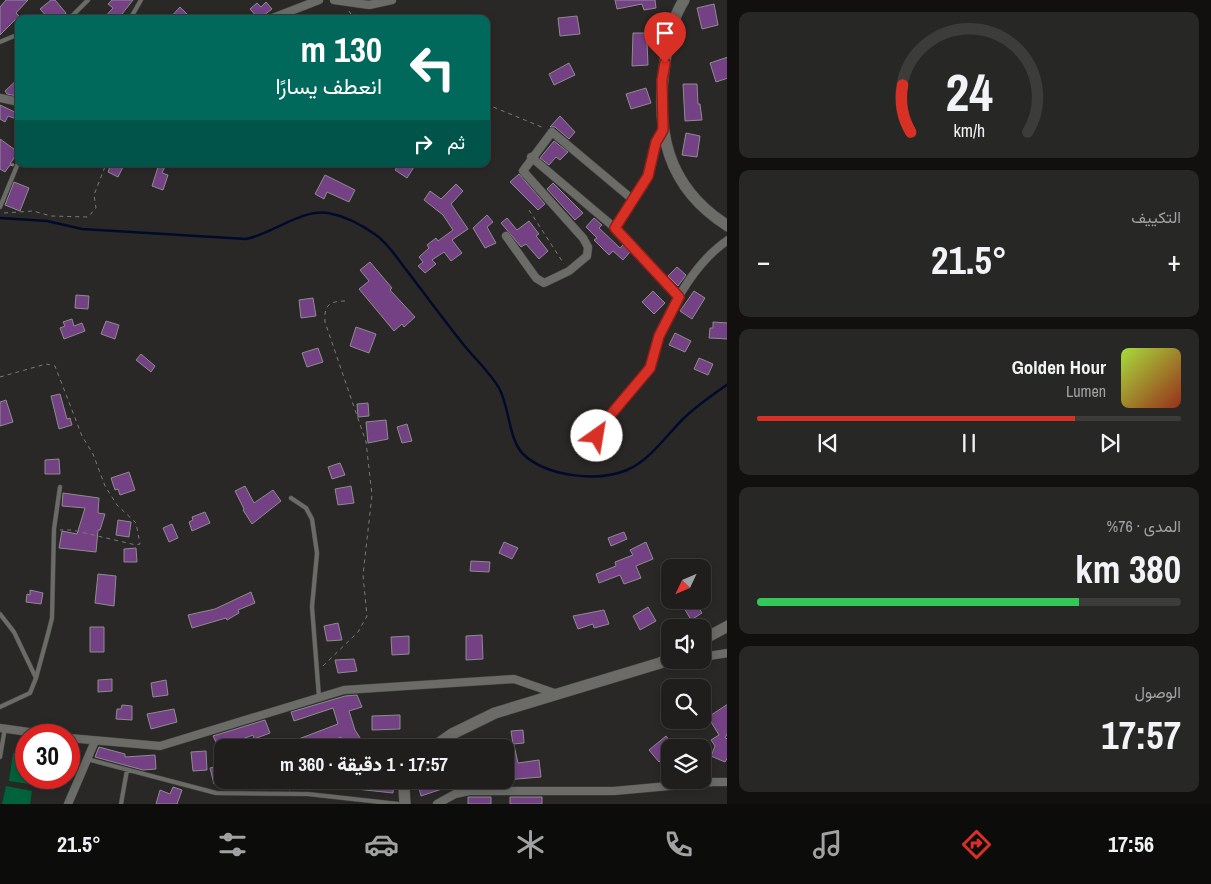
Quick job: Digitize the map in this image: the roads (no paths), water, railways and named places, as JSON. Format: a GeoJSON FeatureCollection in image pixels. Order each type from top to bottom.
{"type":"FeatureCollection","features":[{"type":"Feature","properties":{"kind":"street"},"geometry":{"type":"LineString","coordinates":[[290,15],[319,0]]}},
{"type":"Feature","properties":{"kind":"street"},"geometry":{"type":"LineString","coordinates":[[334,0],[369,5],[392,0]]}},
{"type":"Feature","properties":{"kind":"street"},"geometry":{"type":"LineString","coordinates":[[684,0],[675,18],[662,80],[663,130],[667,152],[686,189],[714,218],[727,226]]}},
{"type":"Feature","properties":{"kind":"street"},"geometry":{"type":"LineString","coordinates":[[0,98],[15,101]]}},
{"type":"Feature","properties":{"kind":"street"},"geometry":{"type":"LineString","coordinates":[[615,228],[648,176],[656,142],[663,130]]}},
{"type":"Feature","properties":{"kind":"street"},"geometry":{"type":"LineString","coordinates":[[506,236],[540,281],[548,282],[569,271],[584,260],[588,247],[558,208],[524,173],[523,168],[552,132],[632,200]]}},
{"type":"Feature","properties":{"kind":"street"},"geometry":{"type":"LineString","coordinates":[[531,157],[615,228],[679,297]]}},
{"type":"Feature","properties":{"kind":"street"},"geometry":{"type":"LineString","coordinates":[[597,436],[602,425],[650,368],[659,336],[679,297],[706,260],[727,240]]}},
{"type":"Feature","properties":{"kind":"street"},"geometry":{"type":"LineString","coordinates":[[711,635],[727,626]]}},
{"type":"Feature","properties":{"kind":"street"},"geometry":{"type":"LineString","coordinates":[[711,656],[727,653]]}},
{"type":"Feature","properties":{"kind":"street"},"geometry":{"type":"LineString","coordinates":[[445,739],[495,713],[661,662]]}},
{"type":"Feature","properties":{"kind":"street"},"geometry":{"type":"LineString","coordinates":[[80,740],[160,746],[344,690],[514,679],[557,694]]}},
{"type":"Feature","properties":{"kind":"street"},"geometry":{"type":"LineString","coordinates":[[2,728],[15,730]]}},
{"type":"Feature","properties":{"kind":"street"},"geometry":{"type":"LineString","coordinates":[[68,804],[95,742]]}},
{"type":"Feature","properties":{"kind":"street"},"geometry":{"type":"LineString","coordinates":[[437,804],[455,794],[469,791],[614,792],[727,782]]}},
{"type":"Feature","properties":{"kind":"street"},"geometry":{"type":"LineString","coordinates":[[404,789],[405,804]]}},
{"type":"Feature","properties":{"kind":"lane"},"geometry":{"type":"LineString","coordinates":[[73,15],[88,0]]}},
{"type":"Feature","properties":{"kind":"lane"},"geometry":{"type":"LineString","coordinates":[[133,15],[142,0]]}},
{"type":"Feature","properties":{"kind":"lane"},"geometry":{"type":"LineString","coordinates":[[0,42],[15,36]]}},
{"type":"Feature","properties":{"kind":"lane"},"geometry":{"type":"LineString","coordinates":[[0,207],[17,167]]}},
{"type":"Feature","properties":{"kind":"lane"},"geometry":{"type":"LineString","coordinates":[[0,707],[30,692],[36,678],[52,618],[54,529],[60,487]]}},
{"type":"Feature","properties":{"kind":"lane"},"geometry":{"type":"LineString","coordinates":[[291,498],[306,508],[312,519],[318,559],[312,607],[319,697]]}},
{"type":"Feature","properties":{"kind":"lane"},"geometry":{"type":"LineString","coordinates":[[0,614],[14,632],[36,678]]}},
{"type":"Feature","properties":{"kind":"lane"},"geometry":{"type":"LineString","coordinates":[[0,757],[2,728]]}},
{"type":"Feature","properties":{"kind":"lane"},"geometry":{"type":"LineString","coordinates":[[86,759],[216,793],[308,794],[398,804]]}},
{"type":"Feature","properties":{"kind":"lane"},"geometry":{"type":"LineString","coordinates":[[121,804],[127,770]]}},
{"type":"Feature","properties":{"kind":"waterway"},"geometry":{"type":"LineString","coordinates":[[0,218],[47,221],[82,229],[246,239],[297,218],[318,213],[334,214],[353,221],[376,235],[389,247],[463,344],[495,382],[503,396],[514,440],[523,454],[533,462],[559,472],[573,475],[602,476],[615,474],[635,466],[643,461],[688,414],[727,385]]}}]}
